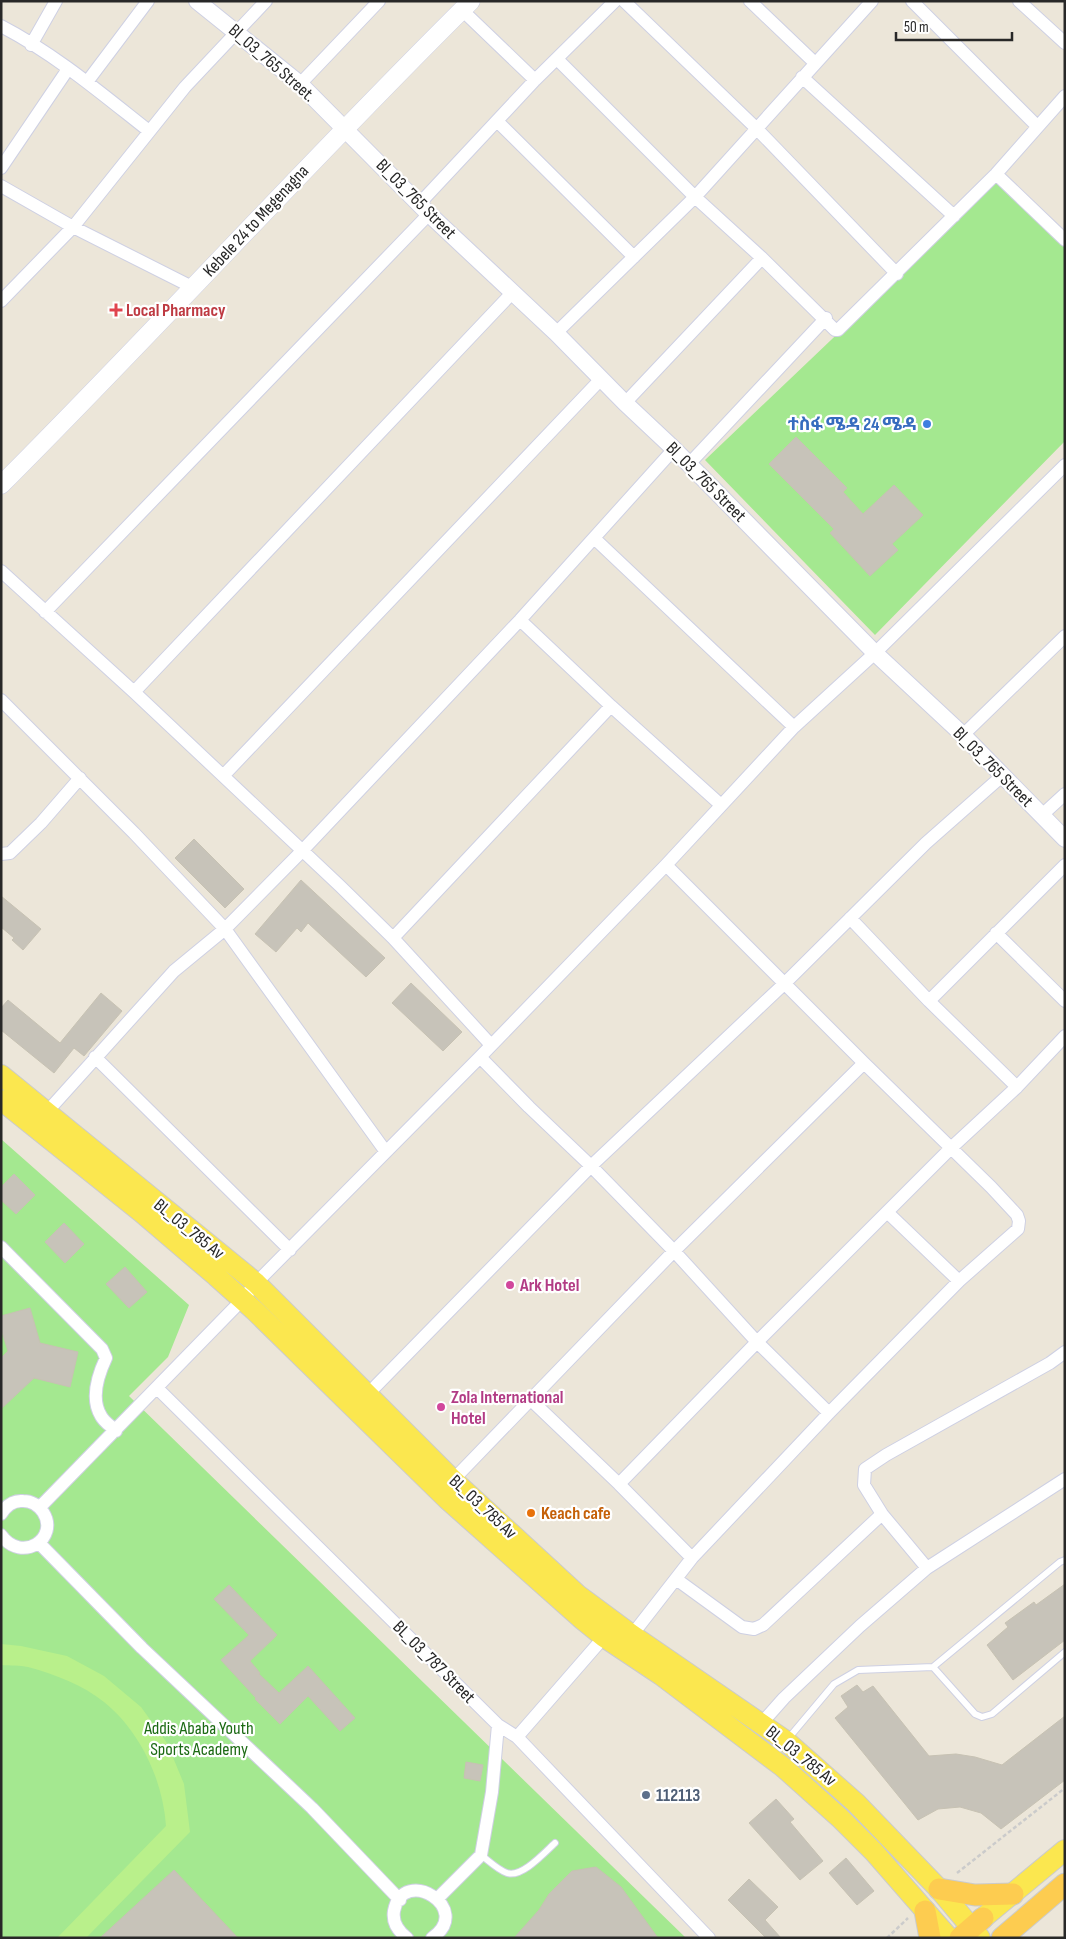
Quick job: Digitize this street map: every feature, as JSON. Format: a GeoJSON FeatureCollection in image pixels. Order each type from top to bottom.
{"type":"FeatureCollection","features":[{"type":"Feature","properties":{"kind":"highway"},"geometry":{"type":"LineString","coordinates":[[1002,1938],[1065,1884]]}},
{"type":"Feature","properties":{"kind":"highway"},"geometry":{"type":"LineString","coordinates":[[939,1889],[976,1894],[1013,1894]]}},
{"type":"Feature","properties":{"kind":"highway"},"geometry":{"type":"LineString","coordinates":[[923,1909],[930,1938]]}},
{"type":"Feature","properties":{"kind":"highway"},"geometry":{"type":"LineString","coordinates":[[1023,1938],[1029,1914]]}},
{"type":"Feature","properties":{"kind":"main road","name":"Kebele 24 to Megenagna"},"geometry":{"type":"LineString","coordinates":[[1,485],[194,288],[344,128],[467,6]]}},
{"type":"Feature","properties":{"kind":"main road","name":"BL_03_785 Av"},"geometry":{"type":"LineString","coordinates":[[1,1075],[256,1283],[453,1480],[578,1595],[632,1635],[786,1740],[856,1803],[939,1889],[974,1930]]}},
{"type":"Feature","properties":{"kind":"main road","name":"BL_03_785 Av"},"geometry":{"type":"LineString","coordinates":[[1,1100],[141,1212],[242,1300],[447,1499],[604,1637],[661,1675],[784,1767],[874,1852],[949,1938]]}},
{"type":"Feature","properties":{"kind":"main road"},"geometry":{"type":"LineString","coordinates":[[974,1930],[1065,1850]]}},
{"type":"Feature","properties":{"kind":"street"},"geometry":{"type":"LineString","coordinates":[[31,44],[56,1]]}},
{"type":"Feature","properties":{"kind":"street"},"geometry":{"type":"LineString","coordinates":[[87,82],[148,1]]}},
{"type":"Feature","properties":{"kind":"street","name":"Bl_03_765 Street."},"geometry":{"type":"LineString","coordinates":[[198,1],[300,84],[344,128]]}},
{"type":"Feature","properties":{"kind":"street"},"geometry":{"type":"LineString","coordinates":[[1,301],[73,227],[184,87],[266,1]]}},
{"type":"Feature","properties":{"kind":"street"},"geometry":{"type":"LineString","coordinates":[[300,84],[379,1]]}},
{"type":"Feature","properties":{"kind":"street"},"geometry":{"type":"LineString","coordinates":[[45,612],[425,209],[497,121],[535,80],[615,1]]}},
{"type":"Feature","properties":{"kind":"street"},"geometry":{"type":"LineString","coordinates":[[624,1],[756,128],[897,274]]}},
{"type":"Feature","properties":{"kind":"street"},"geometry":{"type":"LineString","coordinates":[[750,1],[815,63]]}},
{"type":"Feature","properties":{"kind":"street"},"geometry":{"type":"LineString","coordinates":[[556,333],[694,197],[872,1]]}},
{"type":"Feature","properties":{"kind":"street"},"geometry":{"type":"LineString","coordinates":[[912,1],[1037,126]]}},
{"type":"Feature","properties":{"kind":"street"},"geometry":{"type":"LineString","coordinates":[[1019,1],[1065,43]]}},
{"type":"Feature","properties":{"kind":"street"},"geometry":{"type":"LineString","coordinates":[[467,6],[535,80]]}},
{"type":"Feature","properties":{"kind":"street"},"geometry":{"type":"LineString","coordinates":[[1,26],[68,68],[149,131]]}},
{"type":"Feature","properties":{"kind":"street"},"geometry":{"type":"LineString","coordinates":[[557,59],[694,197],[762,258],[826,318],[836,330],[897,274],[996,174],[1065,96]]}},
{"type":"Feature","properties":{"kind":"street"},"geometry":{"type":"LineString","coordinates":[[1,168],[68,68]]}},
{"type":"Feature","properties":{"kind":"street"},"geometry":{"type":"LineString","coordinates":[[802,77],[954,216]]}},
{"type":"Feature","properties":{"kind":"street"},"geometry":{"type":"LineString","coordinates":[[497,121],[634,257]]}},
{"type":"Feature","properties":{"kind":"street","name":"Bl_03_765 Street"},"geometry":{"type":"LineString","coordinates":[[344,128],[425,209],[556,333],[625,403],[674,449],[875,653],[963,736],[1065,839]]}},
{"type":"Feature","properties":{"kind":"street"},"geometry":{"type":"LineString","coordinates":[[996,174],[1065,240]]}},
{"type":"Feature","properties":{"kind":"street"},"geometry":{"type":"LineString","coordinates":[[1,186],[73,227],[194,288]]}},
{"type":"Feature","properties":{"kind":"street"},"geometry":{"type":"LineString","coordinates":[[625,403],[762,258]]}},
{"type":"Feature","properties":{"kind":"street"},"geometry":{"type":"LineString","coordinates":[[134,692],[513,292]]}},
{"type":"Feature","properties":{"kind":"street"},"geometry":{"type":"LineString","coordinates":[[689,464],[826,318]]}},
{"type":"Feature","properties":{"kind":"street"},"geometry":{"type":"LineString","coordinates":[[223,776],[601,379]]}},
{"type":"Feature","properties":{"kind":"street"},"geometry":{"type":"LineString","coordinates":[[46,1113],[174,971],[225,929],[302,852],[520,620],[674,449]]}},
{"type":"Feature","properties":{"kind":"street"},"geometry":{"type":"LineString","coordinates":[[40,1508],[158,1388],[256,1283],[666,866],[794,728],[875,653],[1065,465]]}},
{"type":"Feature","properties":{"kind":"street"},"geometry":{"type":"LineString","coordinates":[[594,538],[794,728]]}},
{"type":"Feature","properties":{"kind":"street"},"geometry":{"type":"LineString","coordinates":[[1,571],[134,692],[393,938],[491,1045]]}},
{"type":"Feature","properties":{"kind":"street"},"geometry":{"type":"LineString","coordinates":[[520,620],[611,706],[722,805]]}},
{"type":"Feature","properties":{"kind":"street"},"geometry":{"type":"LineString","coordinates":[[963,736],[1065,636]]}},
{"type":"Feature","properties":{"kind":"street"},"geometry":{"type":"LineString","coordinates":[[1,700],[80,778],[225,929],[386,1152]]}},
{"type":"Feature","properties":{"kind":"street"},"geometry":{"type":"LineString","coordinates":[[393,938],[611,706]]}},
{"type":"Feature","properties":{"kind":"street"},"geometry":{"type":"LineString","coordinates":[[368,1394],[591,1166],[784,984],[926,843],[1002,776]]}},
{"type":"Feature","properties":{"kind":"street"},"geometry":{"type":"LineString","coordinates":[[1,854],[10,853],[41,823],[80,778]]}},
{"type":"Feature","properties":{"kind":"street"},"geometry":{"type":"LineString","coordinates":[[1042,815],[1065,794]]}},
{"type":"Feature","properties":{"kind":"street"},"geometry":{"type":"LineString","coordinates":[[929,1000],[1065,864]]}},
{"type":"Feature","properties":{"kind":"street"},"geometry":{"type":"LineString","coordinates":[[632,1635],[692,1558],[829,1413],[958,1281],[1018,1229],[1019,1225],[1017,1215],[991,1187],[666,866]]}},
{"type":"Feature","properties":{"kind":"street"},"geometry":{"type":"LineString","coordinates":[[850,918],[1017,1087]]}},
{"type":"Feature","properties":{"kind":"street"},"geometry":{"type":"LineString","coordinates":[[996,933],[1065,1001]]}},
{"type":"Feature","properties":{"kind":"street"},"geometry":{"type":"LineString","coordinates":[[618,1484],[951,1148],[1017,1087],[1065,1036]]}},
{"type":"Feature","properties":{"kind":"street"},"geometry":{"type":"LineString","coordinates":[[95,1057],[290,1250]]}},
{"type":"Feature","properties":{"kind":"street"},"geometry":{"type":"LineString","coordinates":[[480,1057],[529,1108],[591,1166],[674,1251],[757,1342],[829,1413]]}},
{"type":"Feature","properties":{"kind":"street"},"geometry":{"type":"LineString","coordinates":[[453,1480],[674,1251],[864,1063]]}},
{"type":"Feature","properties":{"kind":"street"},"geometry":{"type":"LineString","coordinates":[[887,1212],[958,1281]]}},
{"type":"Feature","properties":{"kind":"street"},"geometry":{"type":"LineString","coordinates":[[1,1247],[102,1349],[106,1358],[97,1383],[96,1398],[101,1416],[116,1431]]}},
{"type":"Feature","properties":{"kind":"street"},"geometry":{"type":"LineString","coordinates":[[927,1568],[882,1514],[864,1485],[865,1469],[886,1454],[1050,1363],[1065,1352]]}},
{"type":"Feature","properties":{"kind":"street","name":"BL_03_787 Street"},"geometry":{"type":"LineString","coordinates":[[158,1388],[498,1725],[517,1737],[709,1938]]}},
{"type":"Feature","properties":{"kind":"street"},"geometry":{"type":"LineString","coordinates":[[531,1400],[692,1558]]}},
{"type":"Feature","properties":{"kind":"street"},"geometry":{"type":"LineString","coordinates":[[761,1724],[784,1698],[860,1626],[927,1568],[1065,1479]]}},
{"type":"Feature","properties":{"kind":"street"},"geometry":{"type":"LineString","coordinates":[[2,1509],[10,1504],[26,1500],[40,1508],[47,1521],[46,1529],[39,1542],[26,1548],[12,1546],[3,1541]]}},
{"type":"Feature","properties":{"kind":"street"},"geometry":{"type":"LineString","coordinates":[[676,1579],[742,1627],[754,1629],[763,1625],[882,1514]]}},
{"type":"Feature","properties":{"kind":"street"},"geometry":{"type":"LineString","coordinates":[[39,1542],[142,1648],[312,1808],[400,1900]]}},
{"type":"Feature","properties":{"kind":"street"},"geometry":{"type":"LineString","coordinates":[[517,1737],[604,1637]]}},
{"type":"Feature","properties":{"kind":"street"},"geometry":{"type":"LineString","coordinates":[[438,1898],[482,1855],[492,1792],[498,1725]]}},
{"type":"Feature","properties":{"kind":"street"},"geometry":{"type":"LineString","coordinates":[[402,1937],[397,1928],[394,1914],[400,1900],[412,1892],[418,1891],[432,1894],[438,1898],[445,1914],[444,1923],[440,1931],[432,1938]]}},
{"type":"Feature","properties":{"kind":"lane"},"geometry":{"type":"LineString","coordinates":[[786,1740],[834,1684],[858,1670],[933,1667],[1060,1562],[1065,1560]]}},
{"type":"Feature","properties":{"kind":"lane"},"geometry":{"type":"LineString","coordinates":[[933,1667],[975,1714],[982,1717],[992,1714],[1065,1652]]}},
{"type":"Feature","properties":{"kind":"lane"},"geometry":{"type":"LineString","coordinates":[[482,1855],[506,1873],[512,1874],[522,1872],[555,1843]]}},
{"type":"Feature","properties":{"kind":"path"},"geometry":{"type":"LineString","coordinates":[[965,1866],[1065,1788]]}},
{"type":"Feature","properties":{"kind":"path"},"geometry":{"type":"LineString","coordinates":[[887,1938],[923,1909]]}},
{"type":"Feature","properties":{"kind":"green space"},"geometry":{"type":"Polygon","coordinates":[[[1000,179],[1065,234],[1065,441],[875,635],[705,460],[1000,179]]]}},
{"type":"Feature","properties":{"kind":"green space","name":"Addis Ababa Youth Sports Academy"},"geometry":{"type":"Polygon","coordinates":[[[1,1139],[189,1305],[168,1357],[129,1396],[686,1938],[1,1938],[1,1139]]]}},
{"type":"Feature","properties":{"kind":"green space"},"geometry":{"type":"Polygon","coordinates":[[[1,1644],[21,1646],[67,1656],[104,1676],[141,1707],[167,1743],[184,1784],[190,1832],[86,1938],[57,1938],[166,1826],[160,1791],[155,1774],[139,1742],[117,1714],[96,1696],[68,1681],[28,1667],[1,1665],[1,1644]]]}},
{"type":"Feature","properties":{"kind":"building"},"geometry":{"type":"Polygon","coordinates":[[[796,437],[847,488],[843,492],[863,514],[894,485],[923,515],[892,544],[898,550],[870,576],[830,533],[834,529],[769,464],[796,437]]]}},
{"type":"Feature","properties":{"kind":"building"},"geometry":{"type":"Polygon","coordinates":[[[194,839],[244,889],[225,908],[175,858],[194,839]]]}},
{"type":"Feature","properties":{"kind":"building"},"geometry":{"type":"Polygon","coordinates":[[[301,880],[385,958],[366,977],[308,923],[301,932],[297,928],[276,952],[255,934],[301,880]]]}},
{"type":"Feature","properties":{"kind":"building"},"geometry":{"type":"Polygon","coordinates":[[[1,896],[41,929],[23,950],[12,940],[14,938],[1,927],[1,896]]]}},
{"type":"Feature","properties":{"kind":"building"},"geometry":{"type":"Polygon","coordinates":[[[411,983],[462,1032],[443,1051],[392,1003],[411,983]]]}},
{"type":"Feature","properties":{"kind":"building"},"geometry":{"type":"Polygon","coordinates":[[[101,993],[122,1011],[84,1056],[74,1048],[54,1073],[1,1030],[1,1008],[8,1000],[60,1043],[101,993]]]}},
{"type":"Feature","properties":{"kind":"building"},"geometry":{"type":"Polygon","coordinates":[[[14,1174],[35,1195],[16,1214],[1,1200],[1,1187],[14,1174]]]}},
{"type":"Feature","properties":{"kind":"building"},"geometry":{"type":"Polygon","coordinates":[[[64,1223],[84,1244],[65,1263],[45,1242],[64,1223]]]}},
{"type":"Feature","properties":{"kind":"building"},"geometry":{"type":"Polygon","coordinates":[[[125,1267],[147,1292],[129,1308],[106,1284],[125,1267]]]}},
{"type":"Feature","properties":{"kind":"building"},"geometry":{"type":"Polygon","coordinates":[[[30,1308],[40,1343],[78,1352],[70,1387],[34,1378],[1,1409],[1,1358],[8,1351],[1,1329],[1,1316],[30,1308]]]}},
{"type":"Feature","properties":{"kind":"building"},"geometry":{"type":"Polygon","coordinates":[[[1065,1584],[1065,1640],[1013,1680],[987,1645],[1008,1627],[1005,1623],[1034,1602],[1036,1605],[1065,1584]]]}},
{"type":"Feature","properties":{"kind":"building"},"geometry":{"type":"Polygon","coordinates":[[[229,1585],[277,1635],[250,1661],[259,1674],[279,1693],[308,1666],[355,1718],[340,1731],[308,1696],[280,1724],[221,1660],[249,1635],[214,1599],[229,1585]]]}},
{"type":"Feature","properties":{"kind":"building"},"geometry":{"type":"Polygon","coordinates":[[[857,1685],[863,1692],[873,1686],[929,1756],[956,1754],[975,1757],[1002,1765],[1065,1716],[1065,1780],[1001,1829],[981,1813],[960,1807],[938,1809],[918,1820],[835,1718],[848,1707],[841,1696],[857,1685]]]}},
{"type":"Feature","properties":{"kind":"building"},"geometry":{"type":"Polygon","coordinates":[[[466,1762],[483,1765],[480,1781],[464,1778],[466,1762]]]}},
{"type":"Feature","properties":{"kind":"building"},"geometry":{"type":"Polygon","coordinates":[[[776,1799],[794,1819],[790,1822],[823,1861],[800,1880],[749,1823],[776,1799]]]}},
{"type":"Feature","properties":{"kind":"building"},"geometry":{"type":"Polygon","coordinates":[[[846,1858],[874,1891],[857,1905],[829,1873],[846,1858]]]}},
{"type":"Feature","properties":{"kind":"building"},"geometry":{"type":"Polygon","coordinates":[[[596,1867],[621,1887],[658,1938],[514,1938],[539,1910],[549,1894],[572,1871],[596,1867]]]}},
{"type":"Feature","properties":{"kind":"building"},"geometry":{"type":"Polygon","coordinates":[[[174,1870],[238,1938],[100,1938],[174,1870]]]}},
{"type":"Feature","properties":{"kind":"building"},"geometry":{"type":"Polygon","coordinates":[[[749,1879],[778,1907],[765,1920],[781,1938],[766,1938],[728,1900],[749,1879]]]}},
{"type":"Feature","properties":{"kind":"place","name":"Local Pharmacy"},"geometry":{"type":"Point","coordinates":[116,310]}},
{"type":"Feature","properties":{"kind":"place","name":"ተስፋ ሜዳ 24 ሜዳ"},"geometry":{"type":"Point","coordinates":[927,424]}},
{"type":"Feature","properties":{"kind":"place","name":"Ark Hotel"},"geometry":{"type":"Point","coordinates":[510,1285]}},
{"type":"Feature","properties":{"kind":"place","name":"Zola International Hotel"},"geometry":{"type":"Point","coordinates":[441,1407]}},
{"type":"Feature","properties":{"kind":"place","name":"Keach cafe"},"geometry":{"type":"Point","coordinates":[531,1513]}},
{"type":"Feature","properties":{"kind":"place","name":"112113"},"geometry":{"type":"Point","coordinates":[646,1795]}}]}
